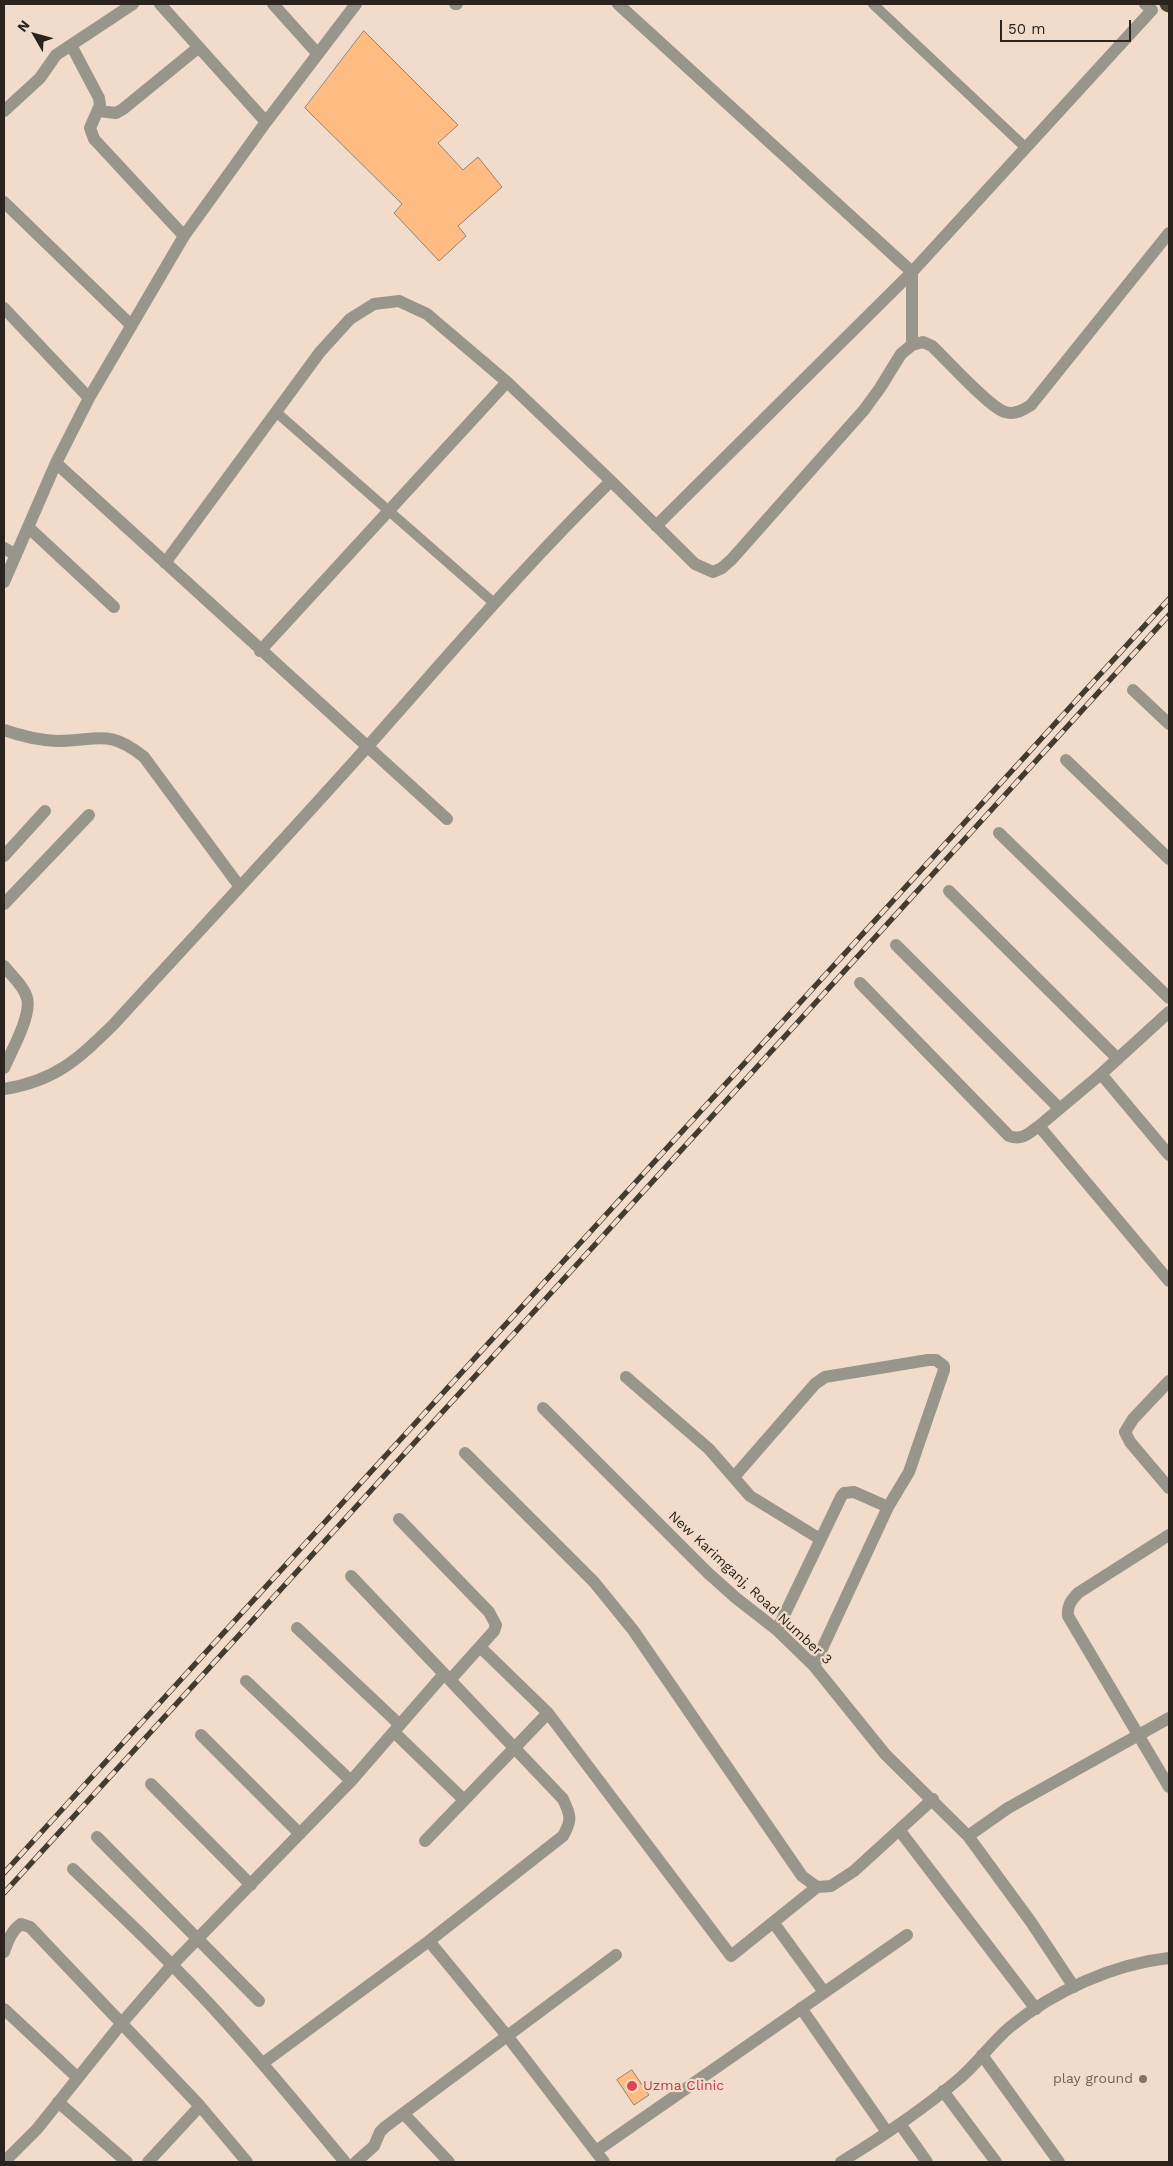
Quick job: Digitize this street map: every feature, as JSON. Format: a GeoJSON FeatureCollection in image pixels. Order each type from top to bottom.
{"type":"FeatureCollection","features":[{"type":"Feature","properties":{"kind":"street"},"geometry":{"type":"LineString","coordinates":[[4,111],[40,78],[56,55],[133,4]]}},
{"type":"Feature","properties":{"kind":"street"},"geometry":{"type":"LineString","coordinates":[[160,4],[266,122]]}},
{"type":"Feature","properties":{"kind":"street"},"geometry":{"type":"LineString","coordinates":[[273,4],[317,53]]}},
{"type":"Feature","properties":{"kind":"street"},"geometry":{"type":"LineString","coordinates":[[4,582],[56,463],[89,398],[184,236],[317,53],[356,4]]}},
{"type":"Feature","properties":{"kind":"street"},"geometry":{"type":"LineString","coordinates":[[618,4],[912,272],[912,345]]}},
{"type":"Feature","properties":{"kind":"street"},"geometry":{"type":"LineString","coordinates":[[656,526],[912,272],[1152,10],[1145,4]]}},
{"type":"Feature","properties":{"kind":"street"},"geometry":{"type":"LineString","coordinates":[[71,45],[98,94],[100,105],[90,128],[94,139],[184,236]]}},
{"type":"Feature","properties":{"kind":"street"},"geometry":{"type":"LineString","coordinates":[[98,111],[116,113],[123,109],[199,47]]}},
{"type":"Feature","properties":{"kind":"street"},"geometry":{"type":"LineString","coordinates":[[4,202],[131,325]]}},
{"type":"Feature","properties":{"kind":"street"},"geometry":{"type":"LineString","coordinates":[[165,563],[320,352],[350,319],[374,304],[399,301],[427,314],[507,382],[695,564],[713,572],[722,568],[864,410],[902,354],[912,345],[923,342],[932,346],[993,405],[1006,413],[1020,412],[1031,405],[1169,233]]}},
{"type":"Feature","properties":{"kind":"street"},"geometry":{"type":"LineString","coordinates":[[4,308],[89,398]]}},
{"type":"Feature","properties":{"kind":"street"},"geometry":{"type":"LineString","coordinates":[[260,651],[507,382]]}},
{"type":"Feature","properties":{"kind":"street"},"geometry":{"type":"LineString","coordinates":[[56,463],[260,651],[368,746],[447,819]]}},
{"type":"Feature","properties":{"kind":"street"},"geometry":{"type":"LineString","coordinates":[[4,1089],[42,1081],[78,1059],[113,1025],[368,746],[494,603],[568,523],[611,481]]}},
{"type":"Feature","properties":{"kind":"street"},"geometry":{"type":"LineString","coordinates":[[28,527],[114,607]]}},
{"type":"Feature","properties":{"kind":"street"},"geometry":{"type":"LineString","coordinates":[[4,548],[16,555]]}},
{"type":"Feature","properties":{"kind":"street"},"geometry":{"type":"LineString","coordinates":[[1133,690],[1169,724]]}},
{"type":"Feature","properties":{"kind":"street"},"geometry":{"type":"LineString","coordinates":[[4,730],[34,739],[58,741],[113,738],[129,745],[144,757],[240,887]]}},
{"type":"Feature","properties":{"kind":"street"},"geometry":{"type":"LineString","coordinates":[[1066,760],[1169,858]]}},
{"type":"Feature","properties":{"kind":"street"},"geometry":{"type":"LineString","coordinates":[[4,856],[45,811]]}},
{"type":"Feature","properties":{"kind":"street"},"geometry":{"type":"LineString","coordinates":[[4,904],[89,815]]}},
{"type":"Feature","properties":{"kind":"street"},"geometry":{"type":"LineString","coordinates":[[999,833],[1169,998]]}},
{"type":"Feature","properties":{"kind":"street"},"geometry":{"type":"LineString","coordinates":[[950,891],[1118,1058]]}},
{"type":"Feature","properties":{"kind":"street"},"geometry":{"type":"LineString","coordinates":[[896,945],[1059,1108]]}},
{"type":"Feature","properties":{"kind":"street"},"geometry":{"type":"LineString","coordinates":[[4,966],[27,997],[28,1007],[19,1034],[4,1068]]}},
{"type":"Feature","properties":{"kind":"street"},"geometry":{"type":"LineString","coordinates":[[860,983],[1009,1136],[1017,1138],[1024,1137],[1039,1126],[1118,1058],[1167,1019]]}},
{"type":"Feature","properties":{"kind":"street"},"geometry":{"type":"LineString","coordinates":[[1100,1074],[1169,1155]]}},
{"type":"Feature","properties":{"kind":"street"},"geometry":{"type":"LineString","coordinates":[[1039,1126],[1169,1281]]}},
{"type":"Feature","properties":{"kind":"street"},"geometry":{"type":"LineString","coordinates":[[734,1477],[825,1376],[884,1366],[936,1360],[941,1362],[944,1370],[909,1472],[888,1507],[814,1666]]}},
{"type":"Feature","properties":{"kind":"street"},"geometry":{"type":"LineString","coordinates":[[626,1377],[709,1449],[750,1496],[820,1539]]}},
{"type":"Feature","properties":{"kind":"street"},"geometry":{"type":"LineString","coordinates":[[1169,1381],[1127,1426],[1125,1432],[1130,1442],[1169,1488]]}},
{"type":"Feature","properties":{"kind":"street","name":"New Karimganj, Road Number 3"},"geometry":{"type":"LineString","coordinates":[[543,1408],[708,1573],[777,1630],[814,1666],[885,1754],[968,1836],[1031,1922],[1074,1987]]}},
{"type":"Feature","properties":{"kind":"street"},"geometry":{"type":"LineString","coordinates":[[465,1453],[594,1582],[633,1630],[802,1876],[817,1887]]}},
{"type":"Feature","properties":{"kind":"street"},"geometry":{"type":"LineString","coordinates":[[777,1630],[844,1492],[854,1492],[888,1507]]}},
{"type":"Feature","properties":{"kind":"street"},"geometry":{"type":"LineString","coordinates":[[4,2162],[37,2129],[121,2024],[172,1965],[351,1781],[397,1728],[494,1631],[496,1625],[494,1620],[399,1519]]}},
{"type":"Feature","properties":{"kind":"street"},"geometry":{"type":"LineString","coordinates":[[1169,1535],[1078,1593],[1068,1608],[1068,1616],[1169,1787]]}},
{"type":"Feature","properties":{"kind":"street"},"geometry":{"type":"LineString","coordinates":[[263,2063],[429,1941],[563,1836],[570,1824],[570,1813],[563,1800],[351,1576]]}},
{"type":"Feature","properties":{"kind":"street"},"geometry":{"type":"LineString","coordinates":[[297,1628],[397,1728],[464,1800]]}},
{"type":"Feature","properties":{"kind":"street"},"geometry":{"type":"LineString","coordinates":[[480,1647],[548,1713],[731,1956],[817,1887],[831,1886],[854,1871],[933,1800]]}},
{"type":"Feature","properties":{"kind":"street"},"geometry":{"type":"LineString","coordinates":[[246,1682],[351,1781]]}},
{"type":"Feature","properties":{"kind":"street"},"geometry":{"type":"LineString","coordinates":[[425,1841],[548,1713]]}},
{"type":"Feature","properties":{"kind":"street"},"geometry":{"type":"LineString","coordinates":[[968,1836],[1008,1808],[1169,1718]]}},
{"type":"Feature","properties":{"kind":"street"},"geometry":{"type":"LineString","coordinates":[[201,1735],[300,1834]]}},
{"type":"Feature","properties":{"kind":"street"},"geometry":{"type":"LineString","coordinates":[[151,1784],[251,1885]]}},
{"type":"Feature","properties":{"kind":"street"},"geometry":{"type":"LineString","coordinates":[[900,1831],[1036,2009]]}},
{"type":"Feature","properties":{"kind":"street"},"geometry":{"type":"LineString","coordinates":[[97,1836],[259,2001]]}},
{"type":"Feature","properties":{"kind":"street"},"geometry":{"type":"LineString","coordinates":[[73,1869],[172,1965],[263,2063],[346,2162]]}},
{"type":"Feature","properties":{"kind":"street"},"geometry":{"type":"LineString","coordinates":[[773,1922],[824,1992]]}},
{"type":"Feature","properties":{"kind":"street"},"geometry":{"type":"LineString","coordinates":[[4,1952],[12,1933],[17,1927],[21,1924],[30,1927],[200,2106],[247,2162]]}},
{"type":"Feature","properties":{"kind":"street"},"geometry":{"type":"LineString","coordinates":[[596,2151],[907,1935]]}},
{"type":"Feature","properties":{"kind":"street"},"geometry":{"type":"LineString","coordinates":[[429,1941],[508,2037],[604,2162]]}},
{"type":"Feature","properties":{"kind":"street"},"geometry":{"type":"LineString","coordinates":[[356,2162],[374,2146],[380,2132],[385,2127],[616,1955]]}},
{"type":"Feature","properties":{"kind":"street"},"geometry":{"type":"LineString","coordinates":[[841,2162],[900,2124],[943,2091],[972,2067],[1010,2027],[1036,2009],[1074,1987],[1144,1961],[1169,1958]]}},
{"type":"Feature","properties":{"kind":"street"},"geometry":{"type":"LineString","coordinates":[[801,2008],[887,2132]]}},
{"type":"Feature","properties":{"kind":"street"},"geometry":{"type":"LineString","coordinates":[[4,2009],[78,2078]]}},
{"type":"Feature","properties":{"kind":"street"},"geometry":{"type":"LineString","coordinates":[[982,2055],[1060,2162]]}},
{"type":"Feature","properties":{"kind":"street"},"geometry":{"type":"LineString","coordinates":[[943,2091],[996,2162]]}},
{"type":"Feature","properties":{"kind":"street"},"geometry":{"type":"LineString","coordinates":[[58,2102],[126,2162]]}},
{"type":"Feature","properties":{"kind":"street"},"geometry":{"type":"LineString","coordinates":[[148,2162],[200,2106]]}},
{"type":"Feature","properties":{"kind":"street"},"geometry":{"type":"LineString","coordinates":[[404,2114],[449,2162]]}},
{"type":"Feature","properties":{"kind":"street"},"geometry":{"type":"LineString","coordinates":[[900,2124],[927,2162]]}},
{"type":"Feature","properties":{"kind":"lane"},"geometry":{"type":"LineString","coordinates":[[873,4],[1026,148]]}},
{"type":"Feature","properties":{"kind":"lane"},"geometry":{"type":"LineString","coordinates":[[276,412],[494,603]]}},
{"type":"Feature","properties":{"kind":"building"},"geometry":{"type":"Polygon","coordinates":[[[364,31],[458,125],[438,143],[463,170],[478,157],[502,187],[458,226],[466,236],[439,261],[394,213],[402,204],[305,108],[364,31]]]}},
{"type":"Feature","properties":{"kind":"building"},"geometry":{"type":"Polygon","coordinates":[[[632,2070],[649,2095],[634,2105],[617,2080],[632,2070]]]}},
{"type":"Feature","properties":{"kind":"railway"},"geometry":{"type":"LineString","coordinates":[[4,1873],[1169,599]]}},
{"type":"Feature","properties":{"kind":"railway"},"geometry":{"type":"LineString","coordinates":[[4,1893],[1169,615]]}},
{"type":"Feature","properties":{"kind":"place","name":"play ground"},"geometry":{"type":"Point","coordinates":[1143,2079]}},
{"type":"Feature","properties":{"kind":"place","name":"Uzma Clinic"},"geometry":{"type":"Point","coordinates":[632,2086]}}]}
